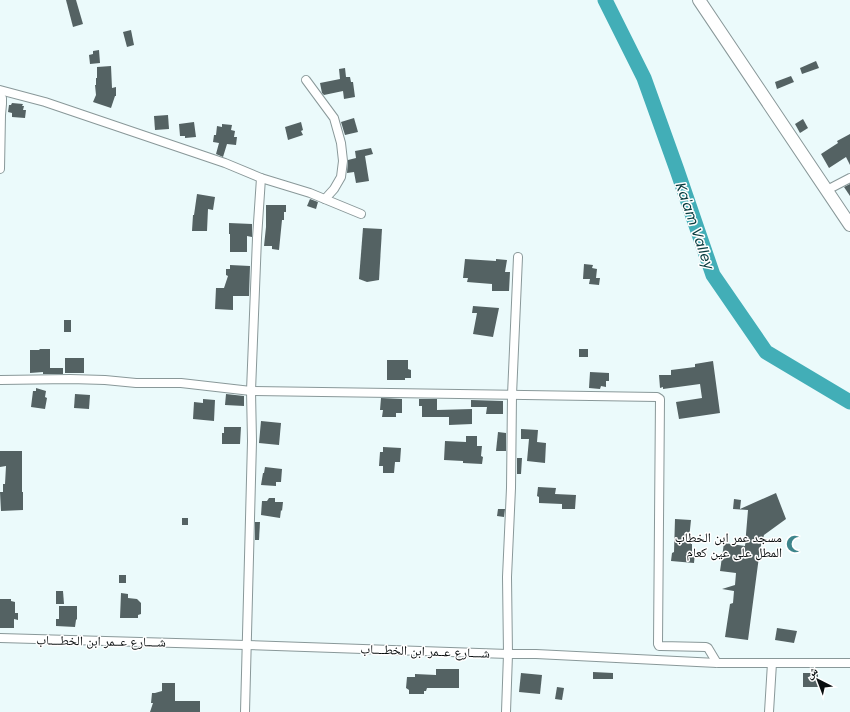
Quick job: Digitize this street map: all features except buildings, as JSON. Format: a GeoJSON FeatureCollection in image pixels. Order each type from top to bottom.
{"type":"FeatureCollection","features":[{"type":"Feature","properties":{"kind":"street"},"geometry":{"type":"LineString","coordinates":[[699,0],[850,224]]}},
{"type":"Feature","properties":{"kind":"street"},"geometry":{"type":"LineString","coordinates":[[306,80],[334,118],[341,143],[343,161],[341,177],[334,189],[325,199]]}},
{"type":"Feature","properties":{"kind":"street"},"geometry":{"type":"LineString","coordinates":[[0,90],[45,102],[225,163],[261,178],[310,193],[361,214]]}},
{"type":"Feature","properties":{"kind":"street"},"geometry":{"type":"LineString","coordinates":[[0,96],[2,98],[2,104],[0,169]]}},
{"type":"Feature","properties":{"kind":"street"},"geometry":{"type":"LineString","coordinates":[[245,712],[252,391],[257,238],[261,178]]}},
{"type":"Feature","properties":{"kind":"street"},"geometry":{"type":"LineString","coordinates":[[827,190],[850,178]]}},
{"type":"Feature","properties":{"kind":"street"},"geometry":{"type":"LineString","coordinates":[[506,712],[508,654],[507,577],[511,488],[512,395],[518,257]]}},
{"type":"Feature","properties":{"kind":"street"},"geometry":{"type":"LineString","coordinates":[[0,380],[70,379],[136,383],[181,383],[252,391],[657,397],[660,399],[658,644],[659,646],[706,647],[717,663]]}},
{"type":"Feature","properties":{"kind":"street","name":"شــــارع عــمر ابن الخطــــاب"},"geometry":{"type":"LineString","coordinates":[[0,638],[536,654],[717,663],[850,663]]}},
{"type":"Feature","properties":{"kind":"street"},"geometry":{"type":"LineString","coordinates":[[769,712],[772,663]]}},
{"type":"Feature","properties":{"kind":"waterway","name":"Ka'am Valley"},"geometry":{"type":"LineString","coordinates":[[605,0],[644,78],[713,275],[766,352],[850,402]]}},
{"type":"Feature","properties":{"kind":"place","name":"مسجد عمر ابن الخطاب المطل على عين كعام"},"geometry":{"type":"Point","coordinates":[795,544]}}]}
